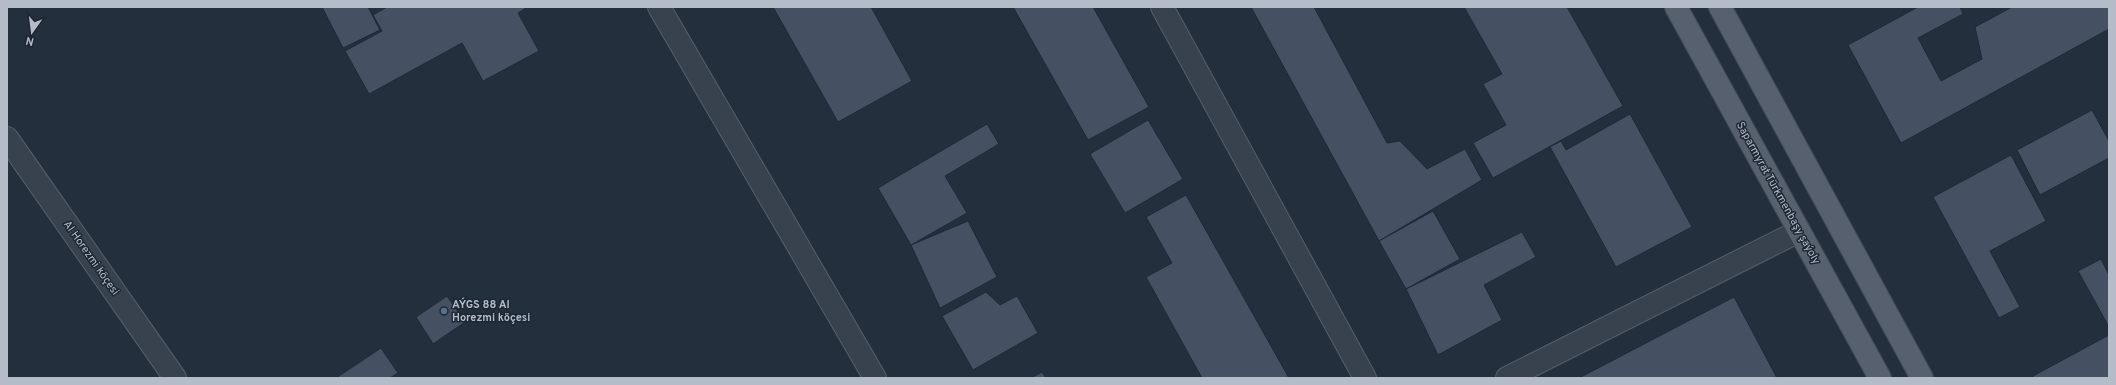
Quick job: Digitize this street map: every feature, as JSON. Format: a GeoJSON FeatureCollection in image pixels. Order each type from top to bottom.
{"type":"FeatureCollection","features":[{"type":"Feature","properties":{"kind":"main road","name":"Saparmyrat Türkmenbaşy şaýoly"},"geometry":{"type":"LineString","coordinates":[[1676,7],[1880,378]]}},
{"type":"Feature","properties":{"kind":"main road"},"geometry":{"type":"LineString","coordinates":[[1720,7],[1922,378]]}},
{"type":"Feature","properties":{"kind":"street"},"geometry":{"type":"LineString","coordinates":[[659,7],[875,378]]}},
{"type":"Feature","properties":{"kind":"street"},"geometry":{"type":"LineString","coordinates":[[1162,7],[1365,378]]}},
{"type":"Feature","properties":{"kind":"street","name":"Al Horezmi köçesi"},"geometry":{"type":"LineString","coordinates":[[7,138],[175,378]]}},
{"type":"Feature","properties":{"kind":"street"},"geometry":{"type":"LineString","coordinates":[[1507,378],[1799,231]]}},
{"type":"Feature","properties":{"kind":"building"},"geometry":{"type":"Polygon","coordinates":[[[322,7],[368,7],[380,30],[343,48],[322,7]]]}},
{"type":"Feature","properties":{"kind":"building"},"geometry":{"type":"Polygon","coordinates":[[[387,7],[528,7],[518,13],[539,51],[483,81],[462,43],[369,94],[345,51],[382,31],[373,15],[387,7]]]}},
{"type":"Feature","properties":{"kind":"building"},"geometry":{"type":"Polygon","coordinates":[[[773,7],[871,7],[912,81],[838,122],[773,7]]]}},
{"type":"Feature","properties":{"kind":"building"},"geometry":{"type":"Polygon","coordinates":[[[1013,7],[1093,7],[1149,107],[1088,140],[1013,7]]]}},
{"type":"Feature","properties":{"kind":"building"},"geometry":{"type":"Polygon","coordinates":[[[1251,7],[1314,7],[1387,143],[1400,141],[1427,169],[1465,149],[1482,180],[1379,241],[1251,7]]]}},
{"type":"Feature","properties":{"kind":"building"},"geometry":{"type":"Polygon","coordinates":[[[1464,7],[1567,7],[1623,106],[1493,178],[1473,143],[1506,125],[1483,84],[1502,74],[1464,7]]]}},
{"type":"Feature","properties":{"kind":"building"},"geometry":{"type":"Polygon","coordinates":[[[1918,7],[1960,7],[1963,14],[1918,38],[1941,81],[1982,59],[1975,27],[2012,7],[2109,7],[2109,29],[1901,143],[1848,45],[1918,7]]]}},
{"type":"Feature","properties":{"kind":"building"},"geometry":{"type":"Polygon","coordinates":[[[2092,110],[2109,141],[2109,158],[2040,195],[2017,150],[2092,110]]]}},
{"type":"Feature","properties":{"kind":"building"},"geometry":{"type":"Polygon","coordinates":[[[1630,114],[1692,227],[1616,267],[1550,147],[1561,141],[1566,150],[1630,114]]]}},
{"type":"Feature","properties":{"kind":"building"},"geometry":{"type":"Polygon","coordinates":[[[1148,120],[1183,179],[1125,213],[1090,154],[1148,120]]]}},
{"type":"Feature","properties":{"kind":"building"},"geometry":{"type":"Polygon","coordinates":[[[987,124],[999,144],[945,176],[967,213],[911,245],[878,188],[987,124]]]}},
{"type":"Feature","properties":{"kind":"building"},"geometry":{"type":"Polygon","coordinates":[[[2011,155],[2046,221],[1990,251],[2020,307],[1999,318],[1933,197],[2011,155]]]}},
{"type":"Feature","properties":{"kind":"building"},"geometry":{"type":"Polygon","coordinates":[[[1186,195],[1289,378],[1202,378],[1146,277],[1172,263],[1146,217],[1186,195]]]}},
{"type":"Feature","properties":{"kind":"building"},"geometry":{"type":"Polygon","coordinates":[[[1433,211],[1460,259],[1406,289],[1379,241],[1433,211]]]}},
{"type":"Feature","properties":{"kind":"building"},"geometry":{"type":"Polygon","coordinates":[[[968,221],[997,277],[940,308],[911,245],[968,221]]]}},
{"type":"Feature","properties":{"kind":"building"},"geometry":{"type":"Polygon","coordinates":[[[1522,232],[1536,257],[1484,285],[1502,320],[1438,355],[1406,289],[1522,232]]]}},
{"type":"Feature","properties":{"kind":"building"},"geometry":{"type":"Polygon","coordinates":[[[2101,259],[2109,275],[2109,327],[2078,271],[2101,259]]]}},
{"type":"Feature","properties":{"kind":"building"},"geometry":{"type":"Polygon","coordinates":[[[986,292],[1000,305],[1017,296],[1038,333],[973,370],[942,316],[986,292]]]}},
{"type":"Feature","properties":{"kind":"building"},"geometry":{"type":"Polygon","coordinates":[[[447,296],[465,322],[433,344],[416,317],[447,296]]]}},
{"type":"Feature","properties":{"kind":"building"},"geometry":{"type":"Polygon","coordinates":[[[1734,297],[1777,378],[1579,378],[1734,297]]]}},
{"type":"Feature","properties":{"kind":"building"},"geometry":{"type":"Polygon","coordinates":[[[2109,335],[2109,378],[2034,378],[2033,376],[2109,335]]]}},
{"type":"Feature","properties":{"kind":"building"},"geometry":{"type":"Polygon","coordinates":[[[381,348],[398,373],[390,378],[336,378],[381,348]]]}},
{"type":"Feature","properties":{"kind":"building"},"geometry":{"type":"Polygon","coordinates":[[[1042,372],[1046,378],[1031,378],[1042,372]]]}},
{"type":"Feature","properties":{"kind":"place","name":"AÝGS 88 Al Horezmi köçesi"},"geometry":{"type":"Point","coordinates":[444,311]}}]}
